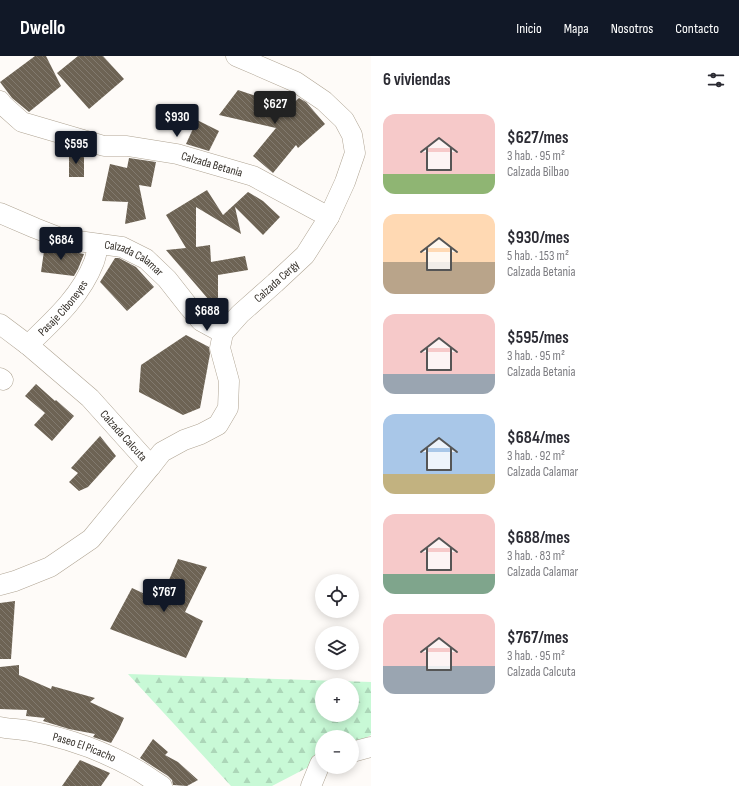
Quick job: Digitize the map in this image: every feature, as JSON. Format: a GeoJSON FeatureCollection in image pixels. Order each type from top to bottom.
{"type":"FeatureCollection","features":[{"type":"Feature","properties":{"kind":"street","name":"Calzada Cergy"},"geometry":{"type":"LineString","coordinates":[[223,333],[240,314],[305,255],[329,218],[345,182],[355,153],[352,135],[344,120],[324,101],[296,82],[236,56]]}},
{"type":"Feature","properties":{"kind":"street","name":"Calzada Betania"},"geometry":{"type":"LineString","coordinates":[[0,101],[3,106],[22,122],[104,146],[127,146],[177,154],[253,176],[329,218]]}},
{"type":"Feature","properties":{"kind":"street","name":"Calzada Calamar"},"geometry":{"type":"LineString","coordinates":[[0,213],[63,239],[122,247],[146,259],[167,279],[201,321],[223,333]]}},
{"type":"Feature","properties":{"kind":"street","name":"Pasaje Ciboneyes"},"geometry":{"type":"LineString","coordinates":[[28,345],[72,301],[90,272],[95,261],[99,244]]}},
{"type":"Feature","properties":{"kind":"street","name":"Calzada Calcuta"},"geometry":{"type":"LineString","coordinates":[[0,324],[28,345],[90,398],[152,466],[91,539],[50,567],[15,582],[0,585]]}},
{"type":"Feature","properties":{"kind":"street"},"geometry":{"type":"LineString","coordinates":[[152,466],[162,452],[184,440],[218,426],[228,408],[229,382],[220,348],[223,333]]}},
{"type":"Feature","properties":{"kind":"street","name":"Paseo El Picacho"},"geometry":{"type":"LineString","coordinates":[[0,727],[30,731],[77,743],[107,755],[139,771],[162,786]]}},
{"type":"Feature","properties":{"kind":"street"},"geometry":{"type":"LineString","coordinates":[[359,750],[371,747]]}},
{"type":"Feature","properties":{"kind":"street"},"geometry":{"type":"LineString","coordinates":[[311,786],[316,774]]}},
{"type":"Feature","properties":{"kind":"green space"},"geometry":{"type":"Polygon","coordinates":[[[128,674],[315,680],[315,722],[359,722],[359,682],[371,682],[371,735],[359,741],[359,730],[315,730],[315,764],[272,786],[231,786],[128,674]]]}},
{"type":"Feature","properties":{"kind":"building"},"geometry":{"type":"Polygon","coordinates":[[[35,56],[46,56],[61,86],[29,112],[12,98],[0,82],[35,56]]]}},
{"type":"Feature","properties":{"kind":"building"},"geometry":{"type":"Polygon","coordinates":[[[78,56],[103,56],[124,79],[89,109],[57,73],[78,56]]]}},
{"type":"Feature","properties":{"kind":"building"},"geometry":{"type":"Polygon","coordinates":[[[238,90],[289,107],[299,98],[306,102],[325,124],[298,148],[296,145],[273,173],[253,156],[276,128],[219,115],[238,90]]]}},
{"type":"Feature","properties":{"kind":"building"},"geometry":{"type":"Polygon","coordinates":[[[197,120],[219,131],[209,151],[186,144],[197,120]]]}},
{"type":"Feature","properties":{"kind":"building"},"geometry":{"type":"Polygon","coordinates":[[[69,153],[84,153],[84,177],[69,177],[69,153]]]}},
{"type":"Feature","properties":{"kind":"building"},"geometry":{"type":"Polygon","coordinates":[[[129,158],[156,162],[151,187],[139,185],[146,219],[125,224],[128,202],[102,201],[110,164],[127,168],[129,158]]]}},
{"type":"Feature","properties":{"kind":"building"},"geometry":{"type":"Polygon","coordinates":[[[207,190],[223,215],[248,192],[263,201],[280,217],[263,235],[235,207],[241,234],[196,207],[196,247],[210,245],[211,262],[245,256],[248,270],[218,275],[218,298],[209,300],[166,250],[186,248],[166,215],[207,190]]]}},
{"type":"Feature","properties":{"kind":"building"},"geometry":{"type":"Polygon","coordinates":[[[45,244],[61,250],[84,254],[74,276],[41,272],[45,244]]]}},
{"type":"Feature","properties":{"kind":"building"},"geometry":{"type":"Polygon","coordinates":[[[115,258],[119,258],[136,267],[154,287],[127,311],[100,282],[115,258]]]}},
{"type":"Feature","properties":{"kind":"building"},"geometry":{"type":"Polygon","coordinates":[[[186,335],[209,347],[210,354],[200,408],[183,415],[139,392],[141,365],[186,335]]]}},
{"type":"Feature","properties":{"kind":"building"},"geometry":{"type":"Polygon","coordinates":[[[36,384],[74,416],[52,441],[34,425],[45,413],[25,396],[36,384]]]}},
{"type":"Feature","properties":{"kind":"building"},"geometry":{"type":"Polygon","coordinates":[[[100,436],[116,456],[88,487],[79,491],[69,482],[78,473],[71,468],[100,436]]]}},
{"type":"Feature","properties":{"kind":"building"},"geometry":{"type":"Polygon","coordinates":[[[178,559],[207,567],[185,612],[203,621],[186,658],[110,629],[132,588],[160,601],[178,559]]]}},
{"type":"Feature","properties":{"kind":"building"},"geometry":{"type":"Polygon","coordinates":[[[15,601],[11,659],[0,659],[0,603],[15,601]]]}},
{"type":"Feature","properties":{"kind":"building"},"geometry":{"type":"Polygon","coordinates":[[[19,665],[19,675],[51,689],[52,686],[95,698],[90,702],[124,718],[111,743],[93,737],[95,734],[69,729],[43,721],[45,718],[26,716],[27,710],[0,709],[0,667],[19,665]]]}},
{"type":"Feature","properties":{"kind":"building"},"geometry":{"type":"Polygon","coordinates":[[[153,739],[168,752],[165,755],[178,762],[198,780],[187,786],[173,785],[172,780],[168,776],[140,758],[153,739]]]}},
{"type":"Feature","properties":{"kind":"building"},"geometry":{"type":"Polygon","coordinates":[[[80,760],[110,773],[101,786],[62,786],[80,760]]]}}]}
